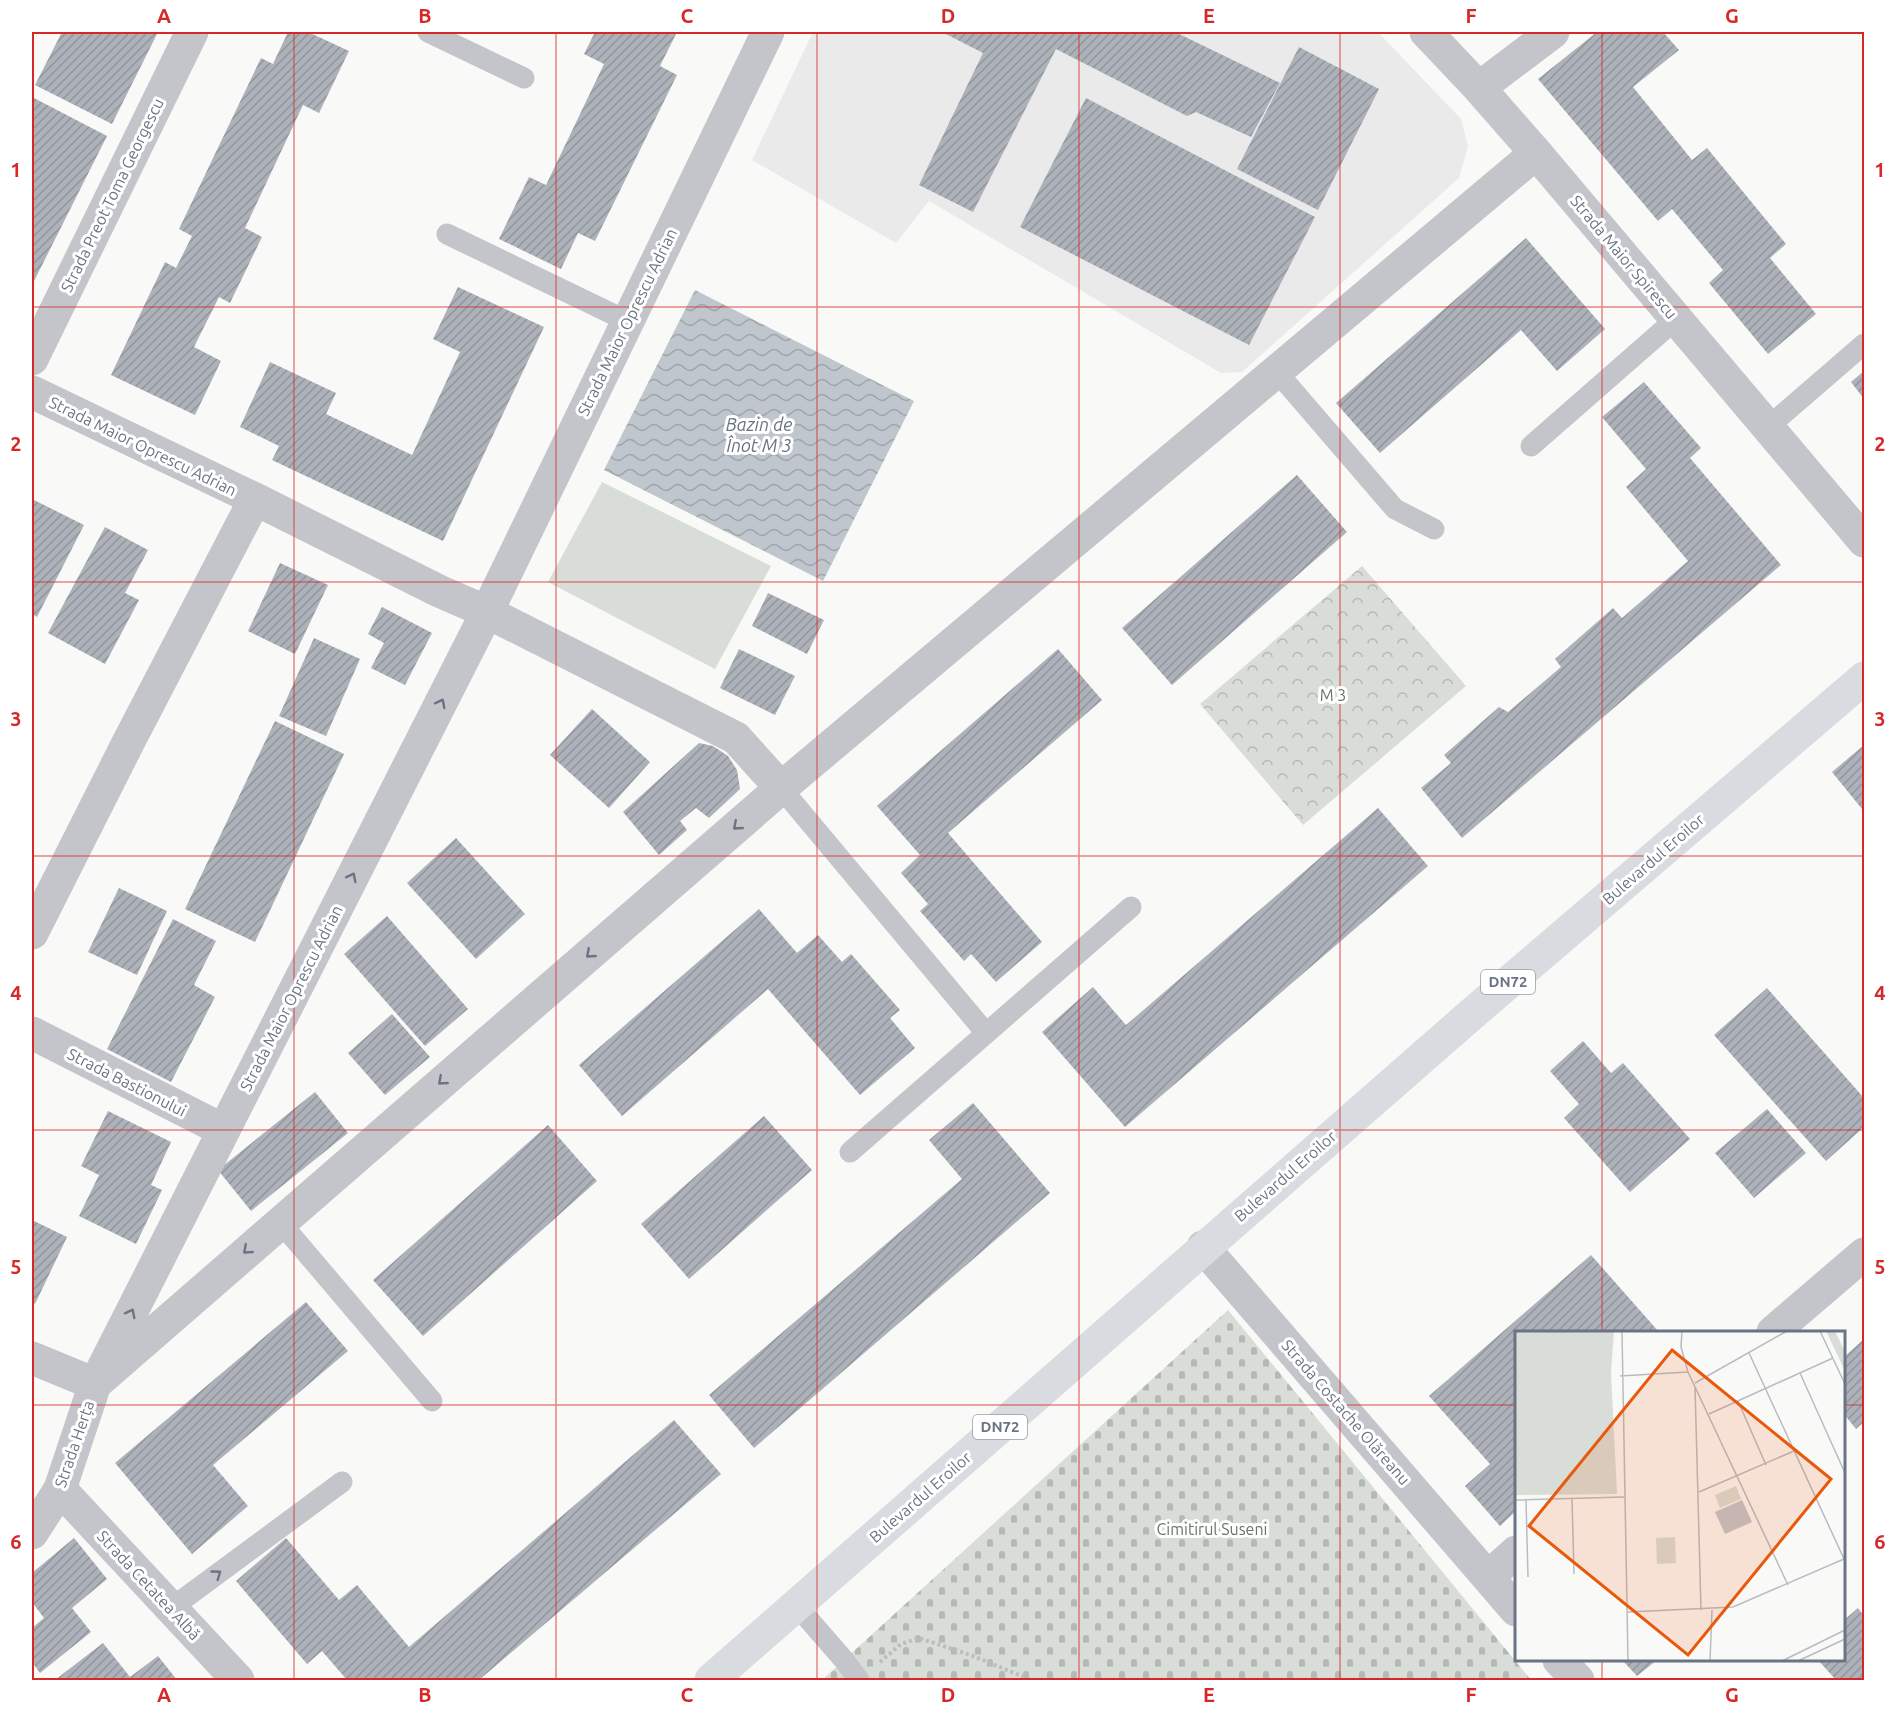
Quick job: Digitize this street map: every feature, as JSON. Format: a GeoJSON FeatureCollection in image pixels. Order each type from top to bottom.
{"type":"FeatureCollection","features":[{"type":"Feature","properties":{"kind":"main road","name":"Bulevardul Eroilor"},"geometry":{"type":"LineString","coordinates":[[711,1680],[1203,1247],[1864,678]]}},
{"type":"Feature","properties":{"kind":"street","name":"Strada Preot Toma Georgescu"},"geometry":{"type":"LineString","coordinates":[[32,359],[192,32]]}},
{"type":"Feature","properties":{"kind":"street","name":"Strada Maior Oprescu Adrian"},"geometry":{"type":"LineString","coordinates":[[95,1384],[487,612],[768,32]]}},
{"type":"Feature","properties":{"kind":"street","name":"Strada Maior Spirescu"},"geometry":{"type":"LineString","coordinates":[[1426,32],[1536,153],[1864,541]]}},
{"type":"Feature","properties":{"kind":"street"},"geometry":{"type":"LineString","coordinates":[[1479,88],[1553,32]]}},
{"type":"Feature","properties":{"kind":"street"},"geometry":{"type":"LineString","coordinates":[[32,1358],[95,1384],[781,788],[1536,153]]}},
{"type":"Feature","properties":{"kind":"street","name":"Strada Maior Oprescu Adrian"},"geometry":{"type":"LineString","coordinates":[[32,392],[255,499],[439,591],[487,612],[736,738],[781,788]]}},
{"type":"Feature","properties":{"kind":"street","name":"Strada Maior Oprescu Adrian"},"geometry":{"type":"LineString","coordinates":[[32,933],[255,499]]}},
{"type":"Feature","properties":{"kind":"street","name":"Strada Bastionului"},"geometry":{"type":"LineString","coordinates":[[32,1033],[223,1130]]}},
{"type":"Feature","properties":{"kind":"street","name":"Strada Costache Olăreanu"},"geometry":{"type":"LineString","coordinates":[[1203,1247],[1515,1609]]}},
{"type":"Feature","properties":{"kind":"street"},"geometry":{"type":"LineString","coordinates":[[1774,1331],[1864,1254]]}},
{"type":"Feature","properties":{"kind":"street","name":"Strada Herța"},"geometry":{"type":"LineString","coordinates":[[32,1533],[60,1489],[95,1384]]}},
{"type":"Feature","properties":{"kind":"street","name":"Strada Cetatea Albă"},"geometry":{"type":"LineString","coordinates":[[60,1489],[238,1680]]}},
{"type":"Feature","properties":{"kind":"street"},"geometry":{"type":"LineString","coordinates":[[1488,1577],[1515,1553]]}},
{"type":"Feature","properties":{"kind":"street"},"geometry":{"type":"LineString","coordinates":[[1561,1661],[1578,1680]]}},
{"type":"Feature","properties":{"kind":"lane"},"geometry":{"type":"LineString","coordinates":[[428,32],[524,78]]}},
{"type":"Feature","properties":{"kind":"lane"},"geometry":{"type":"LineString","coordinates":[[447,234],[627,321]]}},
{"type":"Feature","properties":{"kind":"lane"},"geometry":{"type":"LineString","coordinates":[[1531,446],[1676,319]]}},
{"type":"Feature","properties":{"kind":"lane"},"geometry":{"type":"LineString","coordinates":[[1768,427],[1864,344]]}},
{"type":"Feature","properties":{"kind":"lane"},"geometry":{"type":"LineString","coordinates":[[1277,372],[1395,509],[1434,529]]}},
{"type":"Feature","properties":{"kind":"lane"},"geometry":{"type":"LineString","coordinates":[[781,788],[986,1033]]}},
{"type":"Feature","properties":{"kind":"lane"},"geometry":{"type":"LineString","coordinates":[[850,1152],[1131,907]]}},
{"type":"Feature","properties":{"kind":"lane"},"geometry":{"type":"LineString","coordinates":[[280,1222],[432,1401]]}},
{"type":"Feature","properties":{"kind":"lane"},"geometry":{"type":"LineString","coordinates":[[170,1609],[342,1482]]}},
{"type":"Feature","properties":{"kind":"lane"},"geometry":{"type":"LineString","coordinates":[[797,1606],[859,1680]]}},
{"type":"Feature","properties":{"kind":"path"},"geometry":{"type":"LineString","coordinates":[[876,1666],[901,1644],[919,1638],[973,1656],[1031,1680]]}},
{"type":"Feature","properties":{"kind":"shaded area"},"geometry":{"type":"Polygon","coordinates":[[[813,32],[1378,32],[1461,119],[1468,146],[1459,178],[1242,372],[1221,373],[929,201],[896,243],[752,160],[813,32]]]}},
{"type":"Feature","properties":{"kind":"green space"},"geometry":{"type":"Polygon","coordinates":[[[602,482],[771,566],[715,669],[548,582],[602,482]]]}},
{"type":"Feature","properties":{"kind":"green space","name":"M 3"},"geometry":{"type":"Polygon","coordinates":[[[1362,566],[1466,686],[1303,825],[1200,704],[1362,566]]]}},
{"type":"Feature","properties":{"kind":"green space","name":"Cimitirul Suseni"},"geometry":{"type":"Polygon","coordinates":[[[1228,1310],[1531,1680],[822,1680],[1228,1310]]]}},
{"type":"Feature","properties":{"kind":"water","name":"Bazin de Înot M 3"},"geometry":{"type":"Polygon","coordinates":[[[695,290],[914,401],[823,581],[604,470],[695,290]]]}},
{"type":"Feature","properties":{"kind":"building"},"geometry":{"type":"Polygon","coordinates":[[[62,32],[158,32],[112,124],[35,85],[62,32]]]}},
{"type":"Feature","properties":{"kind":"building"},"geometry":{"type":"Polygon","coordinates":[[[288,32],[308,32],[349,51],[319,113],[303,105],[245,228],[262,237],[230,303],[219,297],[194,347],[221,361],[195,415],[111,375],[165,262],[176,268],[192,236],[179,229],[261,58],[273,64],[288,32]]]}},
{"type":"Feature","properties":{"kind":"building"},"geometry":{"type":"Polygon","coordinates":[[[595,32],[677,32],[660,66],[677,75],[595,241],[578,233],[561,269],[499,239],[529,177],[546,185],[604,64],[584,54],[595,32]]]}},
{"type":"Feature","properties":{"kind":"building"},"geometry":{"type":"Polygon","coordinates":[[[942,32],[1175,32],[1280,83],[1251,137],[1196,112],[1187,116],[1056,49],[973,212],[919,185],[983,53],[942,32]]]}},
{"type":"Feature","properties":{"kind":"building"},"geometry":{"type":"Polygon","coordinates":[[[1597,32],[1663,32],[1679,50],[1633,87],[1692,160],[1707,148],[1786,244],[1770,258],[1816,314],[1768,354],[1709,283],[1723,270],[1672,209],[1658,221],[1538,79],[1597,32]]]}},
{"type":"Feature","properties":{"kind":"building"},"geometry":{"type":"Polygon","coordinates":[[[1299,47],[1379,89],[1318,210],[1237,169],[1299,47]]]}},
{"type":"Feature","properties":{"kind":"building"},"geometry":{"type":"Polygon","coordinates":[[[32,97],[107,136],[32,285],[32,97]]]}},
{"type":"Feature","properties":{"kind":"building"},"geometry":{"type":"Polygon","coordinates":[[[1086,98],[1315,217],[1249,345],[1020,227],[1086,98]]]}},
{"type":"Feature","properties":{"kind":"building"},"geometry":{"type":"Polygon","coordinates":[[[1526,238],[1605,329],[1557,371],[1521,330],[1380,453],[1336,403],[1526,238]]]}},
{"type":"Feature","properties":{"kind":"building"},"geometry":{"type":"Polygon","coordinates":[[[458,287],[544,327],[443,541],[272,460],[279,446],[240,427],[270,362],[336,393],[326,414],[412,455],[460,352],[433,339],[458,287]]]}},
{"type":"Feature","properties":{"kind":"building"},"geometry":{"type":"Polygon","coordinates":[[[1864,371],[1864,399],[1851,382],[1864,371]]]}},
{"type":"Feature","properties":{"kind":"building"},"geometry":{"type":"Polygon","coordinates":[[[1644,382],[1701,448],[1690,458],[1781,565],[1462,838],[1421,788],[1451,763],[1444,755],[1499,707],[1508,712],[1561,667],[1555,659],[1613,608],[1622,618],[1688,561],[1626,487],[1646,469],[1602,417],[1644,382]]]}},
{"type":"Feature","properties":{"kind":"building"},"geometry":{"type":"Polygon","coordinates":[[[1297,475],[1347,532],[1172,685],[1122,628],[1297,475]]]}},
{"type":"Feature","properties":{"kind":"building"},"geometry":{"type":"Polygon","coordinates":[[[32,499],[84,525],[37,617],[32,614],[32,499]]]}},
{"type":"Feature","properties":{"kind":"building"},"geometry":{"type":"Polygon","coordinates":[[[105,527],[148,550],[125,593],[139,600],[105,664],[48,633],[105,527]]]}},
{"type":"Feature","properties":{"kind":"building"},"geometry":{"type":"Polygon","coordinates":[[[280,563],[328,585],[295,654],[248,631],[280,563]]]}},
{"type":"Feature","properties":{"kind":"building"},"geometry":{"type":"Polygon","coordinates":[[[768,593],[824,620],[807,654],[752,626],[768,593]]]}},
{"type":"Feature","properties":{"kind":"building"},"geometry":{"type":"Polygon","coordinates":[[[382,607],[432,633],[405,685],[371,668],[384,643],[368,634],[382,607]]]}},
{"type":"Feature","properties":{"kind":"building"},"geometry":{"type":"Polygon","coordinates":[[[314,638],[360,659],[326,736],[279,716],[314,638]]]}},
{"type":"Feature","properties":{"kind":"building"},"geometry":{"type":"Polygon","coordinates":[[[739,649],[795,676],[775,715],[720,688],[739,649]]]}},
{"type":"Feature","properties":{"kind":"building"},"geometry":{"type":"Polygon","coordinates":[[[1058,649],[1102,700],[948,833],[1042,942],[996,982],[971,954],[964,961],[920,911],[928,904],[901,873],[920,855],[877,806],[1058,649]]]}},
{"type":"Feature","properties":{"kind":"building"},"geometry":{"type":"Polygon","coordinates":[[[592,709],[650,762],[609,808],[550,755],[592,709]]]}},
{"type":"Feature","properties":{"kind":"building"},"geometry":{"type":"Polygon","coordinates":[[[275,721],[344,754],[255,942],[185,909],[275,721]]]}},
{"type":"Feature","properties":{"kind":"building"},"geometry":{"type":"Polygon","coordinates":[[[699,743],[713,746],[728,756],[737,770],[740,789],[709,818],[696,808],[680,821],[687,830],[659,855],[623,812],[699,743]]]}},
{"type":"Feature","properties":{"kind":"building"},"geometry":{"type":"Polygon","coordinates":[[[1864,745],[1864,807],[1862,809],[1832,772],[1864,745]]]}},
{"type":"Feature","properties":{"kind":"building"},"geometry":{"type":"Polygon","coordinates":[[[1378,808],[1428,866],[1125,1127],[1042,1032],[1093,987],[1126,1025],[1378,808]]]}},
{"type":"Feature","properties":{"kind":"building"},"geometry":{"type":"Polygon","coordinates":[[[456,838],[525,914],[476,959],[407,883],[456,838]]]}},
{"type":"Feature","properties":{"kind":"building"},"geometry":{"type":"Polygon","coordinates":[[[119,888],[167,911],[137,975],[88,952],[119,888]]]}},
{"type":"Feature","properties":{"kind":"building"},"geometry":{"type":"Polygon","coordinates":[[[759,909],[797,953],[818,935],[842,962],[851,954],[900,1010],[890,1018],[915,1048],[860,1095],[768,989],[622,1116],[579,1065],[759,909]]]}},
{"type":"Feature","properties":{"kind":"building"},"geometry":{"type":"Polygon","coordinates":[[[387,916],[468,1009],[425,1046],[344,954],[387,916]]]}},
{"type":"Feature","properties":{"kind":"building"},"geometry":{"type":"Polygon","coordinates":[[[173,919],[216,941],[194,985],[215,997],[171,1082],[107,1049],[173,919]]]}},
{"type":"Feature","properties":{"kind":"building"},"geometry":{"type":"Polygon","coordinates":[[[1767,988],[1864,1098],[1864,1127],[1826,1161],[1714,1035],[1767,988]]]}},
{"type":"Feature","properties":{"kind":"building"},"geometry":{"type":"Polygon","coordinates":[[[392,1014],[430,1057],[385,1095],[348,1053],[392,1014]]]}},
{"type":"Feature","properties":{"kind":"building"},"geometry":{"type":"Polygon","coordinates":[[[1583,1041],[1611,1073],[1623,1063],[1690,1139],[1630,1192],[1564,1118],[1579,1104],[1550,1071],[1583,1041]]]}},
{"type":"Feature","properties":{"kind":"building"},"geometry":{"type":"Polygon","coordinates":[[[315,1092],[348,1133],[251,1211],[218,1170],[315,1092]]]}},
{"type":"Feature","properties":{"kind":"building"},"geometry":{"type":"Polygon","coordinates":[[[973,1103],[1050,1193],[754,1448],[709,1395],[962,1179],[929,1140],[973,1103]]]}},
{"type":"Feature","properties":{"kind":"building"},"geometry":{"type":"Polygon","coordinates":[[[1767,1109],[1806,1153],[1754,1198],[1715,1153],[1767,1109]]]}},
{"type":"Feature","properties":{"kind":"building"},"geometry":{"type":"Polygon","coordinates":[[[108,1111],[171,1142],[151,1185],[162,1190],[136,1244],[79,1216],[99,1175],[81,1166],[108,1111]]]}},
{"type":"Feature","properties":{"kind":"building"},"geometry":{"type":"Polygon","coordinates":[[[764,1116],[812,1170],[689,1279],[641,1224],[764,1116]]]}},
{"type":"Feature","properties":{"kind":"building"},"geometry":{"type":"Polygon","coordinates":[[[548,1125],[597,1181],[423,1336],[373,1280],[548,1125]]]}},
{"type":"Feature","properties":{"kind":"building"},"geometry":{"type":"Polygon","coordinates":[[[32,1220],[67,1237],[35,1304],[32,1302],[32,1220]]]}},
{"type":"Feature","properties":{"kind":"building"},"geometry":{"type":"Polygon","coordinates":[[[1591,1255],[1658,1331],[1515,1331],[1515,1512],[1500,1526],[1465,1486],[1490,1464],[1429,1396],[1591,1255]]]}},
{"type":"Feature","properties":{"kind":"building"},"geometry":{"type":"Polygon","coordinates":[[[306,1302],[348,1351],[213,1465],[248,1506],[192,1554],[115,1463],[306,1302]]]}},
{"type":"Feature","properties":{"kind":"building"},"geometry":{"type":"Polygon","coordinates":[[[1864,1339],[1864,1422],[1856,1429],[1845,1415],[1845,1356],[1864,1339]]]}},
{"type":"Feature","properties":{"kind":"building"},"geometry":{"type":"Polygon","coordinates":[[[674,1420],[721,1474],[479,1680],[347,1680],[322,1651],[307,1664],[236,1581],[286,1538],[339,1600],[357,1585],[409,1647],[674,1420]]]}},
{"type":"Feature","properties":{"kind":"building"},"geometry":{"type":"Polygon","coordinates":[[[74,1538],[107,1579],[72,1608],[91,1632],[40,1673],[32,1662],[32,1628],[44,1618],[32,1602],[32,1573],[74,1538]]]}},
{"type":"Feature","properties":{"kind":"building"},"geometry":{"type":"Polygon","coordinates":[[[1858,1608],[1864,1616],[1864,1680],[1836,1680],[1819,1661],[1845,1661],[1845,1619],[1858,1608]]]}},
{"type":"Feature","properties":{"kind":"building"},"geometry":{"type":"Polygon","coordinates":[[[103,1643],[130,1677],[158,1656],[177,1680],[55,1680],[103,1643]]]}},
{"type":"Feature","properties":{"kind":"building"},"geometry":{"type":"Polygon","coordinates":[[[1623,1661],[1656,1661],[1637,1676],[1623,1661]]]}}]}
